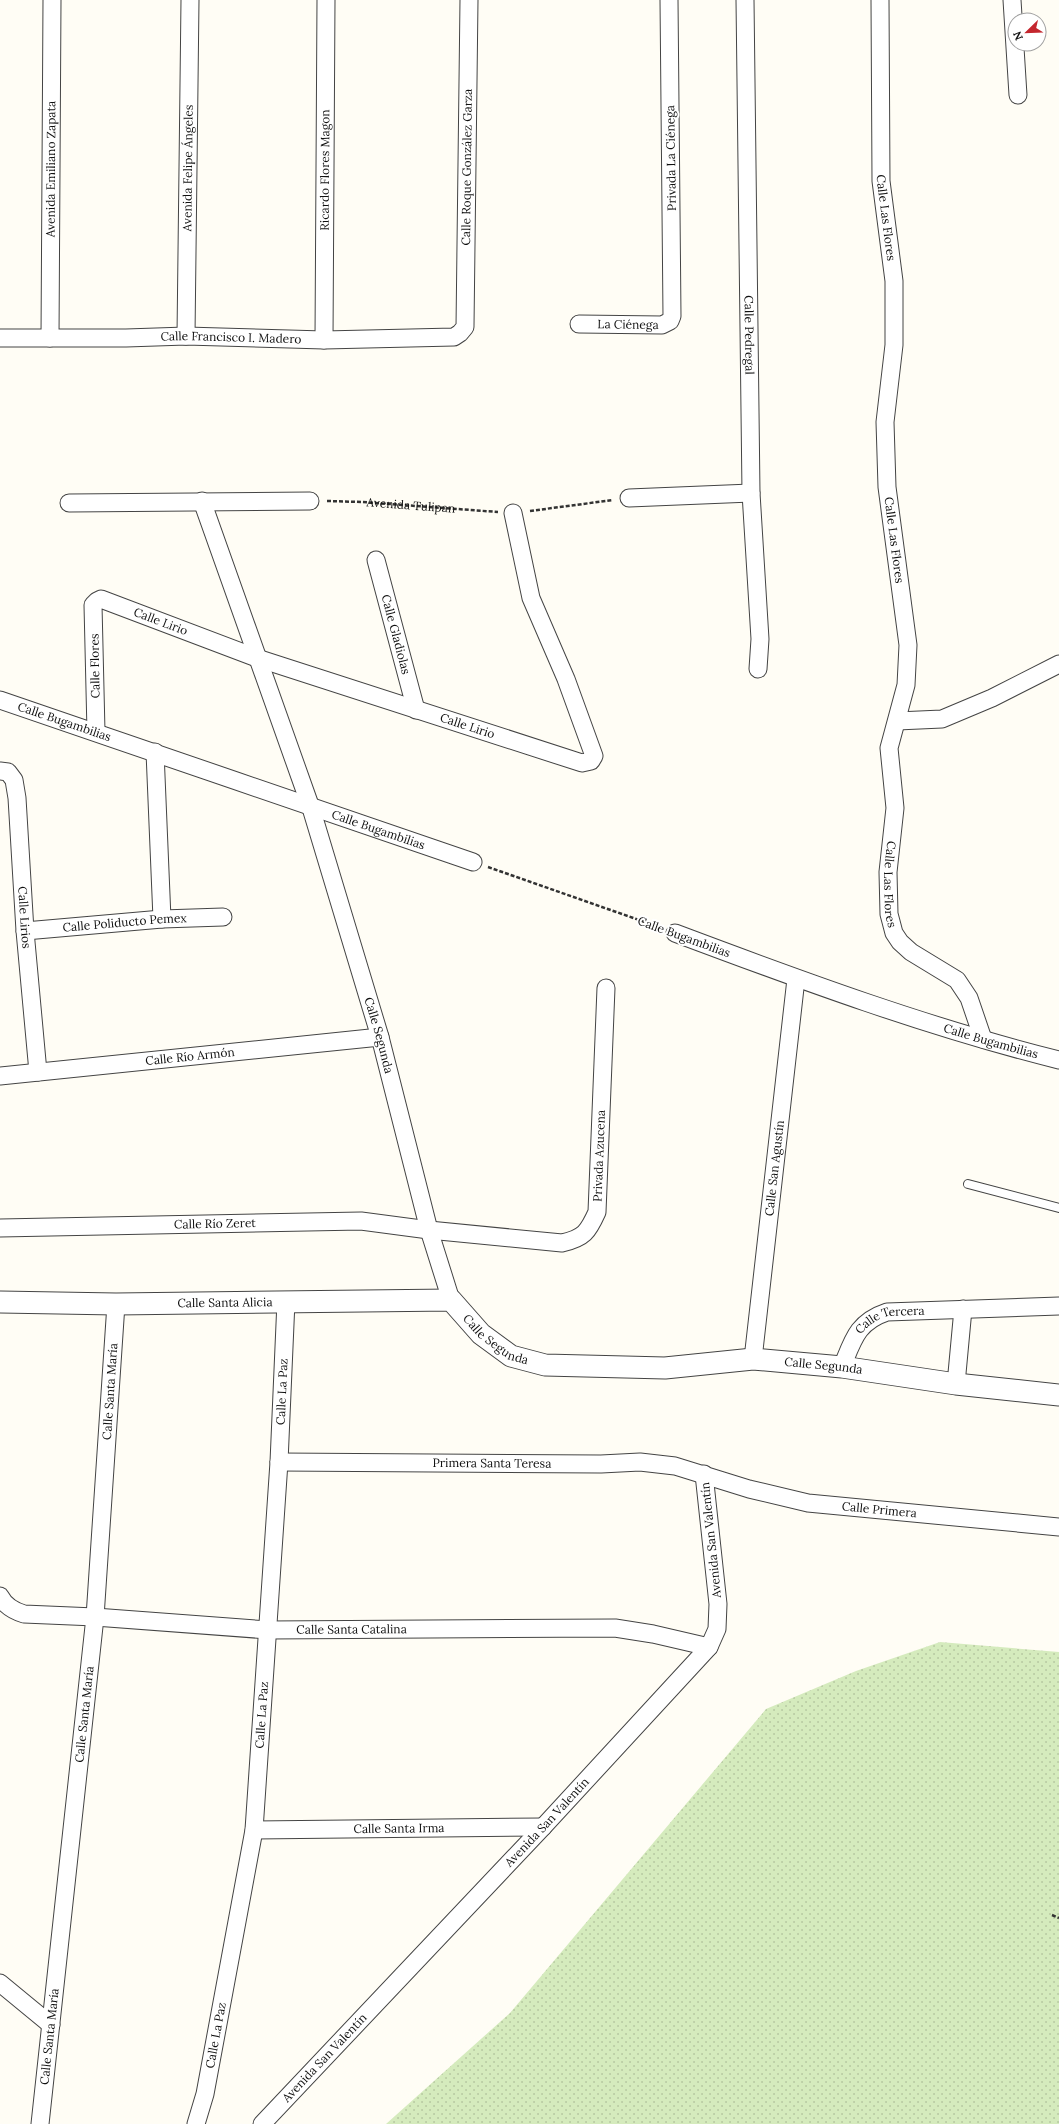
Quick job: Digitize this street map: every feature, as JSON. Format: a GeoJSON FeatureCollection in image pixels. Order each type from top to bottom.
{"type":"FeatureCollection","features":[{"type":"Feature","properties":{"kind":"street","name":"Avenida Emiliano Zapata"},"geometry":{"type":"LineString","coordinates":[[50,338],[52,0]]}},
{"type":"Feature","properties":{"kind":"street","name":"Avenida Felipe Ángeles"},"geometry":{"type":"LineString","coordinates":[[186,336],[190,0]]}},
{"type":"Feature","properties":{"kind":"street","name":"Ricardo Flores Magon"},"geometry":{"type":"LineString","coordinates":[[324,340],[326,0]]}},
{"type":"Feature","properties":{"kind":"street","name":"Calle Roque González Garza"},"geometry":{"type":"LineString","coordinates":[[460,333],[465,327],[469,0]]}},
{"type":"Feature","properties":{"kind":"street","name":"Privada La Ciénega"},"geometry":{"type":"LineString","coordinates":[[669,0],[672,316]]}},
{"type":"Feature","properties":{"kind":"street","name":"Calle Pedregal"},"geometry":{"type":"LineString","coordinates":[[745,0],[751,493],[760,639],[758,669]]}},
{"type":"Feature","properties":{"kind":"street","name":"Calle Las Flores"},"geometry":{"type":"LineString","coordinates":[[880,0],[881,181],[894,281],[894,345],[884,422],[887,487],[908,645],[906,685],[889,748],[895,808],[888,872],[889,914],[894,933],[912,952],[957,980],[969,998],[983,1039]]}},
{"type":"Feature","properties":{"kind":"street"},"geometry":{"type":"LineString","coordinates":[[1012,0],[1018,95]]}},
{"type":"Feature","properties":{"kind":"street","name":"La Ciénega"},"geometry":{"type":"LineString","coordinates":[[579,324],[662,325],[670,321],[672,316]]}},
{"type":"Feature","properties":{"kind":"street","name":"Calle Francisco I. Madero"},"geometry":{"type":"LineString","coordinates":[[0,338],[186,336],[324,340],[454,337],[460,333]]}},
{"type":"Feature","properties":{"kind":"street"},"geometry":{"type":"LineString","coordinates":[[629,498],[751,493]]}},
{"type":"Feature","properties":{"kind":"street"},"geometry":{"type":"LineString","coordinates":[[69,502],[310,501]]}},
{"type":"Feature","properties":{"kind":"street"},"geometry":{"type":"LineString","coordinates":[[202,502],[311,808]]}},
{"type":"Feature","properties":{"kind":"street","name":"Calle Lirio"},"geometry":{"type":"LineString","coordinates":[[97,600],[101,599],[257,658],[416,710],[582,763],[591,761],[594,756],[566,679],[531,598],[513,514]]}},
{"type":"Feature","properties":{"kind":"street","name":"Calle Gladiolas"},"geometry":{"type":"LineString","coordinates":[[376,560],[416,710]]}},
{"type":"Feature","properties":{"kind":"street","name":"Calle Flores"},"geometry":{"type":"LineString","coordinates":[[96,732],[93,605],[97,600]]}},
{"type":"Feature","properties":{"kind":"street"},"geometry":{"type":"LineString","coordinates":[[896,721],[942,719],[992,698],[1059,664]]}},
{"type":"Feature","properties":{"kind":"street","name":"Calle Bugambilias"},"geometry":{"type":"LineString","coordinates":[[0,700],[155,752],[311,808],[473,862]]}},
{"type":"Feature","properties":{"kind":"street"},"geometry":{"type":"LineString","coordinates":[[155,752],[162,920]]}},
{"type":"Feature","properties":{"kind":"street","name":"Calle Lirios"},"geometry":{"type":"LineString","coordinates":[[0,771],[8,772],[14,780],[17,798],[25,931],[38,1072]]}},
{"type":"Feature","properties":{"kind":"street","name":"Calle Segunda"},"geometry":{"type":"LineString","coordinates":[[311,808],[380,1037],[429,1230],[451,1300],[481,1334],[511,1356],[545,1365],[665,1368],[753,1358],[842,1367],[956,1384],[1059,1395]]}},
{"type":"Feature","properties":{"kind":"street","name":"Calle Poliducto Pemex"},"geometry":{"type":"LineString","coordinates":[[25,931],[162,920],[223,917]]}},
{"type":"Feature","properties":{"kind":"street","name":"Calle Bugambilias"},"geometry":{"type":"LineString","coordinates":[[675,933],[796,979],[983,1039],[1059,1060]]}},
{"type":"Feature","properties":{"kind":"street","name":"Calle San Agustín"},"geometry":{"type":"LineString","coordinates":[[753,1358],[796,979]]}},
{"type":"Feature","properties":{"kind":"street","name":"Privada Azucena"},"geometry":{"type":"LineString","coordinates":[[429,1230],[562,1243],[584,1235],[597,1212],[606,988]]}},
{"type":"Feature","properties":{"kind":"street","name":"Calle Río Armón"},"geometry":{"type":"LineString","coordinates":[[0,1076],[380,1037]]}},
{"type":"Feature","properties":{"kind":"street","name":"Calle Río Zeret"},"geometry":{"type":"LineString","coordinates":[[0,1228],[361,1221],[429,1230]]}},
{"type":"Feature","properties":{"kind":"street","name":"Calle Santa Alicia"},"geometry":{"type":"LineString","coordinates":[[0,1302],[116,1304],[451,1300]]}},
{"type":"Feature","properties":{"kind":"street","name":"Calle La Paz"},"geometry":{"type":"LineString","coordinates":[[196,2124],[206,2087],[254,1830],[279,1462],[286,1301]]}},
{"type":"Feature","properties":{"kind":"street","name":"Calle Santa María"},"geometry":{"type":"LineString","coordinates":[[40,2124],[95,1617],[116,1304]]}},
{"type":"Feature","properties":{"kind":"street","name":"Calle Tercera"},"geometry":{"type":"LineString","coordinates":[[842,1367],[854,1338],[864,1325],[873,1317],[887,1312],[1059,1306]]}},
{"type":"Feature","properties":{"kind":"street"},"geometry":{"type":"LineString","coordinates":[[956,1384],[963,1309]]}},
{"type":"Feature","properties":{"kind":"street","name":"Primera Santa Teresa"},"geometry":{"type":"LineString","coordinates":[[279,1462],[601,1464],[640,1462],[675,1466],[704,1474]]}},
{"type":"Feature","properties":{"kind":"street","name":"Calle Primera"},"geometry":{"type":"LineString","coordinates":[[704,1474],[750,1489],[808,1503],[1059,1527]]}},
{"type":"Feature","properties":{"kind":"street","name":"Avenida San Valentín"},"geometry":{"type":"LineString","coordinates":[[262,2124],[543,1827],[709,1647],[716,1629],[718,1604],[704,1474]]}},
{"type":"Feature","properties":{"kind":"street","name":"Calle Santa Catalina"},"geometry":{"type":"LineString","coordinates":[[0,1596],[3,1602],[15,1612],[24,1614],[95,1617],[268,1630],[615,1628],[653,1634],[709,1647]]}},
{"type":"Feature","properties":{"kind":"street","name":"Calle Santa Irma"},"geometry":{"type":"LineString","coordinates":[[254,1830],[543,1827]]}},
{"type":"Feature","properties":{"kind":"street"},"geometry":{"type":"LineString","coordinates":[[0,1983],[51,2024]]}},
{"type":"Feature","properties":{"kind":"lane"},"geometry":{"type":"LineString","coordinates":[[968,1184],[1059,1208]]}},
{"type":"Feature","properties":{"kind":"path","name":"Avenida Tulipan"},"geometry":{"type":"LineString","coordinates":[[310,501],[362,502],[513,514],[629,498]]}},
{"type":"Feature","properties":{"kind":"path","name":"Calle Bugambilias"},"geometry":{"type":"LineString","coordinates":[[473,862],[675,933]]}},
{"type":"Feature","properties":{"kind":"path"},"geometry":{"type":"LineString","coordinates":[[1052,1915],[1059,1918]]}},
{"type":"Feature","properties":{"kind":"green space"},"geometry":{"type":"Polygon","coordinates":[[[940,1642],[1059,1652],[1059,2124],[386,2124],[510,2013],[766,1709],[856,1671],[940,1642]]]}}]}
